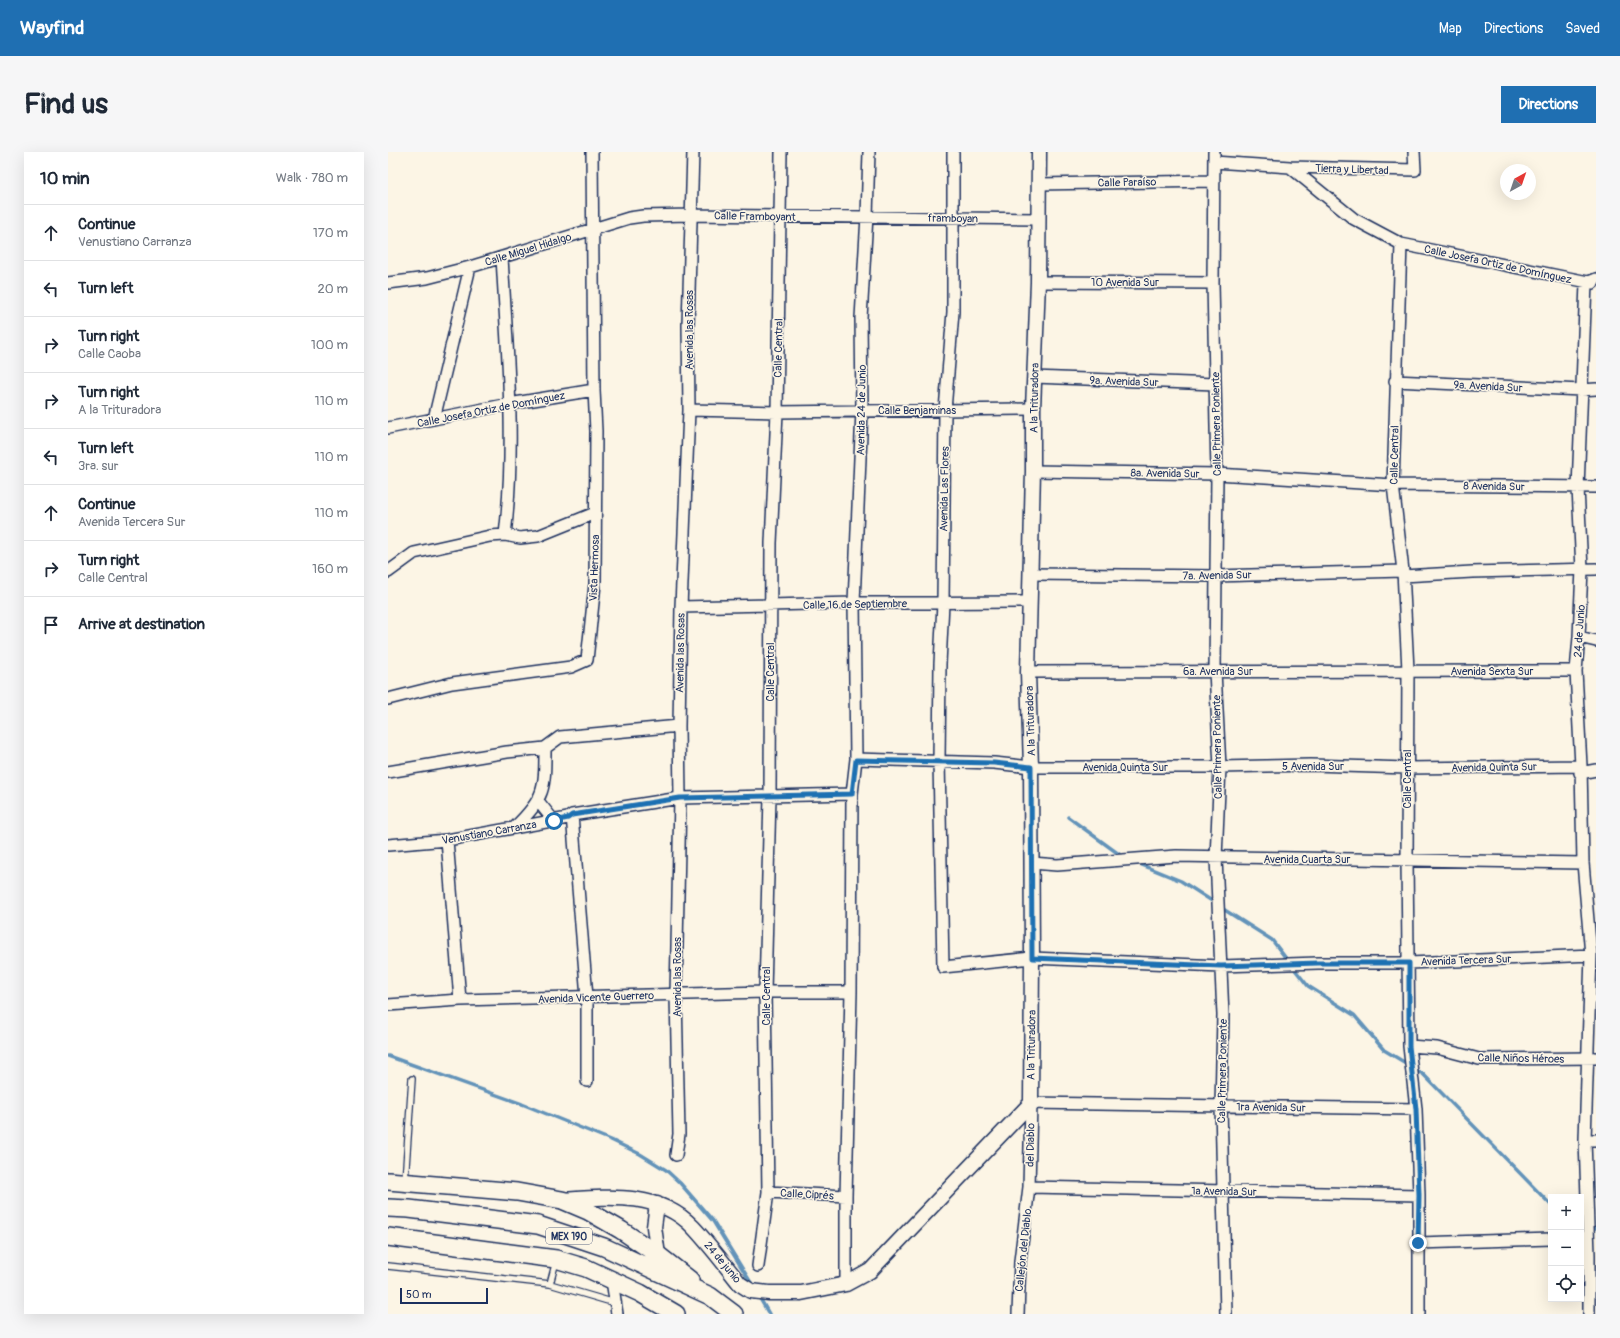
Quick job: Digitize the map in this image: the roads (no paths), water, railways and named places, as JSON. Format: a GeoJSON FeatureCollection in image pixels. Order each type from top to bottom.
{"type":"FeatureCollection","features":[{"type":"Feature","properties":{"kind":"main road"},"geometry":{"type":"LineString","coordinates":[[388,1181],[405,1181],[517,1192],[562,1200],[588,1210],[621,1230],[658,1255],[710,1296]]}},
{"type":"Feature","properties":{"kind":"main road","name":"MEX 190"},"geometry":{"type":"LineString","coordinates":[[388,1208],[409,1209],[538,1225],[604,1247],[710,1296],[734,1314]]}},
{"type":"Feature","properties":{"kind":"main road","name":"MEX 190"},"geometry":{"type":"LineString","coordinates":[[388,1237],[556,1259],[586,1268],[640,1293],[676,1314]]}},
{"type":"Feature","properties":{"kind":"street"},"geometry":{"type":"LineString","coordinates":[[592,152],[593,228]]}},
{"type":"Feature","properties":{"kind":"street","name":"Avenida las Rosas"},"geometry":{"type":"LineString","coordinates":[[676,1155],[679,1134],[676,995],[680,798],[679,726],[681,607],[689,410],[688,326],[693,152]]}},
{"type":"Feature","properties":{"kind":"street","name":"Calle Central"},"geometry":{"type":"LineString","coordinates":[[758,1266],[768,1192],[765,992],[770,796],[771,543],[777,412],[781,152]]}},
{"type":"Feature","properties":{"kind":"street"},"geometry":{"type":"LineString","coordinates":[[867,216],[869,152]]}},
{"type":"Feature","properties":{"kind":"street","name":"Avenida Las Flores"},"geometry":{"type":"LineString","coordinates":[[943,967],[939,761],[940,664],[943,603],[945,410],[953,312],[953,152]]}},
{"type":"Feature","properties":{"kind":"street","name":"A la Trituradora"},"geometry":{"type":"LineString","coordinates":[[1031,1103],[1032,863],[1028,672],[1032,574],[1033,409],[1038,282],[1039,152]]}},
{"type":"Feature","properties":{"kind":"street","name":"Tierra y Libertad"},"geometry":{"type":"LineString","coordinates":[[1214,157],[1290,167],[1415,170],[1414,152]]}},
{"type":"Feature","properties":{"kind":"street","name":"Calle Primera Poniente"},"geometry":{"type":"LineString","coordinates":[[1214,157],[1213,283],[1217,474],[1215,671],[1220,768],[1216,858],[1223,1015],[1221,1106],[1226,1314]]}},
{"type":"Feature","properties":{"kind":"street","name":"Calle Josefa Ortiz de Domínguez"},"geometry":{"type":"LineString","coordinates":[[1290,167],[1354,220],[1400,244],[1593,282]]}},
{"type":"Feature","properties":{"kind":"street","name":"Calle Paraíso"},"geometry":{"type":"LineString","coordinates":[[1039,184],[1214,181]]}},
{"type":"Feature","properties":{"kind":"street","name":"Calle Framboyant"},"geometry":{"type":"LineString","coordinates":[[593,228],[643,216],[867,216]]}},
{"type":"Feature","properties":{"kind":"street","name":"framboyan"},"geometry":{"type":"LineString","coordinates":[[867,216],[1039,219]]}},
{"type":"Feature","properties":{"kind":"street","name":"Avenida 24 de Junio"},"geometry":{"type":"LineString","coordinates":[[846,1284],[846,1196],[851,992],[852,794],[856,760],[854,603],[862,410],[861,318],[867,216]]}},
{"type":"Feature","properties":{"kind":"street","name":"Calle Miguel Hidalgo"},"geometry":{"type":"LineString","coordinates":[[388,283],[427,278],[470,267],[593,228]]}},
{"type":"Feature","properties":{"kind":"street","name":"Vista Hermosa"},"geometry":{"type":"LineString","coordinates":[[388,699],[452,683],[571,667],[587,660],[595,584],[596,431],[594,390],[593,228]]}},
{"type":"Feature","properties":{"kind":"street","name":"Calle Central"},"geometry":{"type":"LineString","coordinates":[[1400,244],[1392,485],[1403,573],[1408,670],[1407,860],[1409,1046],[1416,1109],[1419,1195],[1419,1314]]}},
{"type":"Feature","properties":{"kind":"street"},"geometry":{"type":"LineString","coordinates":[[502,256],[509,404],[509,504],[505,535]]}},
{"type":"Feature","properties":{"kind":"street"},"geometry":{"type":"LineString","coordinates":[[434,419],[470,267]]}},
{"type":"Feature","properties":{"kind":"street","name":"10 Avenida Sur"},"geometry":{"type":"LineString","coordinates":[[1038,282],[1213,283]]}},
{"type":"Feature","properties":{"kind":"street","name":"24 de Junio"},"geometry":{"type":"LineString","coordinates":[[1591,955],[1590,877],[1583,863],[1581,770],[1576,671],[1582,569],[1578,488],[1582,390],[1593,282]]}},
{"type":"Feature","properties":{"kind":"street","name":"9a. Avenida Sur"},"geometry":{"type":"LineString","coordinates":[[1034,377],[1215,384]]}},
{"type":"Feature","properties":{"kind":"street","name":"9a. Avenida Sur"},"geometry":{"type":"LineString","coordinates":[[1395,381],[1596,390]]}},
{"type":"Feature","properties":{"kind":"street","name":"Calle Josefa Ortiz de Domínguez"},"geometry":{"type":"LineString","coordinates":[[388,428],[509,404],[594,390]]}},
{"type":"Feature","properties":{"kind":"street","name":"Calle Benjaminas"},"geometry":{"type":"LineString","coordinates":[[689,410],[777,412],[1033,409]]}},
{"type":"Feature","properties":{"kind":"street","name":"8a. Avenida Sur"},"geometry":{"type":"LineString","coordinates":[[1033,471],[1217,474],[1392,485]]}},
{"type":"Feature","properties":{"kind":"street","name":"8 Avenida Sur"},"geometry":{"type":"LineString","coordinates":[[1392,485],[1596,487]]}},
{"type":"Feature","properties":{"kind":"street"},"geometry":{"type":"LineString","coordinates":[[388,572],[414,553],[490,536],[505,535],[520,538],[538,536],[595,513]]}},
{"type":"Feature","properties":{"kind":"street","name":"7a. Avenida Sur"},"geometry":{"type":"LineString","coordinates":[[1032,574],[1216,576],[1596,569]]}},
{"type":"Feature","properties":{"kind":"street","name":"Calle 16 de Septiembre"},"geometry":{"type":"LineString","coordinates":[[681,607],[854,603],[1030,602]]}},
{"type":"Feature","properties":{"kind":"street"},"geometry":{"type":"LineString","coordinates":[[1579,637],[1596,641]]}},
{"type":"Feature","properties":{"kind":"street","name":"Avenida Sexta Sur"},"geometry":{"type":"LineString","coordinates":[[1408,670],[1576,671]]}},
{"type":"Feature","properties":{"kind":"street","name":"6a. Avenida Sur"},"geometry":{"type":"LineString","coordinates":[[1028,672],[1408,670]]}},
{"type":"Feature","properties":{"kind":"street"},"geometry":{"type":"LineString","coordinates":[[388,772],[507,752],[545,748],[560,737],[679,726]]}},
{"type":"Feature","properties":{"kind":"street"},"geometry":{"type":"LineString","coordinates":[[515,827],[530,812],[538,801],[545,778],[545,748]]}},
{"type":"Feature","properties":{"kind":"street","name":"Avenida Quinta Sur"},"geometry":{"type":"LineString","coordinates":[[856,760],[994,763],[1031,767],[1220,768]]}},
{"type":"Feature","properties":{"kind":"street","name":"5 Avenida Sur"},"geometry":{"type":"LineString","coordinates":[[1220,768],[1312,765],[1407,768]]}},
{"type":"Feature","properties":{"kind":"street","name":"Avenida Quinta Sur"},"geometry":{"type":"LineString","coordinates":[[1407,768],[1596,770]]}},
{"type":"Feature","properties":{"kind":"street","name":"Venustiano Carranza"},"geometry":{"type":"LineString","coordinates":[[388,846],[447,840],[554,821],[568,818],[572,815],[680,798],[852,794]]}},
{"type":"Feature","properties":{"kind":"street"},"geometry":{"type":"LineString","coordinates":[[538,801],[554,821]]}},
{"type":"Feature","properties":{"kind":"street"},"geometry":{"type":"LineString","coordinates":[[572,815],[587,997],[587,1081]]}},
{"type":"Feature","properties":{"kind":"street"},"geometry":{"type":"LineString","coordinates":[[447,840],[460,1000]]}},
{"type":"Feature","properties":{"kind":"street","name":"Avenida Cuarta Sur"},"geometry":{"type":"LineString","coordinates":[[1032,863],[1057,864],[1176,856],[1216,858],[1583,863]]}},
{"type":"Feature","properties":{"kind":"street"},"geometry":{"type":"LineString","coordinates":[[1589,1314],[1584,1140],[1591,1059],[1591,955]]}},
{"type":"Feature","properties":{"kind":"street","name":"Avenida Tercera Sur"},"geometry":{"type":"LineString","coordinates":[[943,967],[1032,958],[1221,966],[1318,963],[1409,963],[1591,955]]}},
{"type":"Feature","properties":{"kind":"street","name":"Avenida Vicente Guerrero"},"geometry":{"type":"LineString","coordinates":[[388,1005],[460,1000],[765,992],[851,992]]}},
{"type":"Feature","properties":{"kind":"street","name":"Calle Niños Héroes"},"geometry":{"type":"LineString","coordinates":[[1409,1046],[1437,1048],[1479,1059],[1591,1059]]}},
{"type":"Feature","properties":{"kind":"street"},"geometry":{"type":"LineString","coordinates":[[846,1284],[870,1271],[1031,1103]]}},
{"type":"Feature","properties":{"kind":"street","name":"1ra Avenida Sur"},"geometry":{"type":"LineString","coordinates":[[1031,1103],[1416,1109]]}},
{"type":"Feature","properties":{"kind":"street","name":"del Diablo"},"geometry":{"type":"LineString","coordinates":[[1030,1186],[1031,1103]]}},
{"type":"Feature","properties":{"kind":"street"},"geometry":{"type":"LineString","coordinates":[[1584,1140],[1596,1140]]}},
{"type":"Feature","properties":{"kind":"street","name":"1a Avenida Sur"},"geometry":{"type":"LineString","coordinates":[[1030,1186],[1223,1192],[1419,1195]]}},
{"type":"Feature","properties":{"kind":"street","name":"Callejón del Diablo"},"geometry":{"type":"LineString","coordinates":[[1018,1314],[1020,1262],[1030,1186]]}},
{"type":"Feature","properties":{"kind":"street","name":"Calle Ciprés"},"geometry":{"type":"LineString","coordinates":[[768,1192],[846,1196]]}},
{"type":"Feature","properties":{"kind":"street","name":"24 de junio"},"geometry":{"type":"LineString","coordinates":[[562,1200],[610,1198],[645,1200],[658,1204],[672,1211],[693,1227],[740,1284],[751,1291],[769,1293],[801,1292],[846,1284]]}},
{"type":"Feature","properties":{"kind":"street"},"geometry":{"type":"LineString","coordinates":[[658,1204],[654,1226],[658,1255]]}},
{"type":"Feature","properties":{"kind":"street"},"geometry":{"type":"LineString","coordinates":[[1418,1243],[1548,1239]]}},
{"type":"Feature","properties":{"kind":"street"},"geometry":{"type":"LineString","coordinates":[[612,1280],[616,1309]]}},
{"type":"Feature","properties":{"kind":"lane"},"geometry":{"type":"LineString","coordinates":[[405,1181],[412,1079]]}},
{"type":"Feature","properties":{"kind":"lane"},"geometry":{"type":"LineString","coordinates":[[550,1284],[556,1259]]}},
{"type":"Feature","properties":{"kind":"lane"},"geometry":{"type":"LineString","coordinates":[[388,1266],[550,1284],[616,1309]]}},
{"type":"Feature","properties":{"kind":"waterway"},"geometry":{"type":"LineString","coordinates":[[1068,817],[1123,857]]}},
{"type":"Feature","properties":{"kind":"waterway"},"geometry":{"type":"LineString","coordinates":[[1137,863],[1181,881],[1215,903]]}},
{"type":"Feature","properties":{"kind":"waterway"},"geometry":{"type":"LineString","coordinates":[[1220,907],[1272,940],[1288,961]]}},
{"type":"Feature","properties":{"kind":"waterway"},"geometry":{"type":"LineString","coordinates":[[1292,966],[1308,986],[1354,1015],[1384,1050],[1409,1065]]}},
{"type":"Feature","properties":{"kind":"waterway"},"geometry":{"type":"LineString","coordinates":[[388,1056],[522,1104],[611,1140],[640,1154],[666,1170],[680,1183],[713,1221],[753,1286]]}},
{"type":"Feature","properties":{"kind":"waterway"},"geometry":{"type":"LineString","coordinates":[[1414,1069],[1423,1074],[1548,1202]]}},
{"type":"Feature","properties":{"kind":"waterway"},"geometry":{"type":"LineString","coordinates":[[1584,1224],[1596,1228]]}},
{"type":"Feature","properties":{"kind":"waterway"},"geometry":{"type":"LineString","coordinates":[[758,1295],[769,1314]]}}]}
